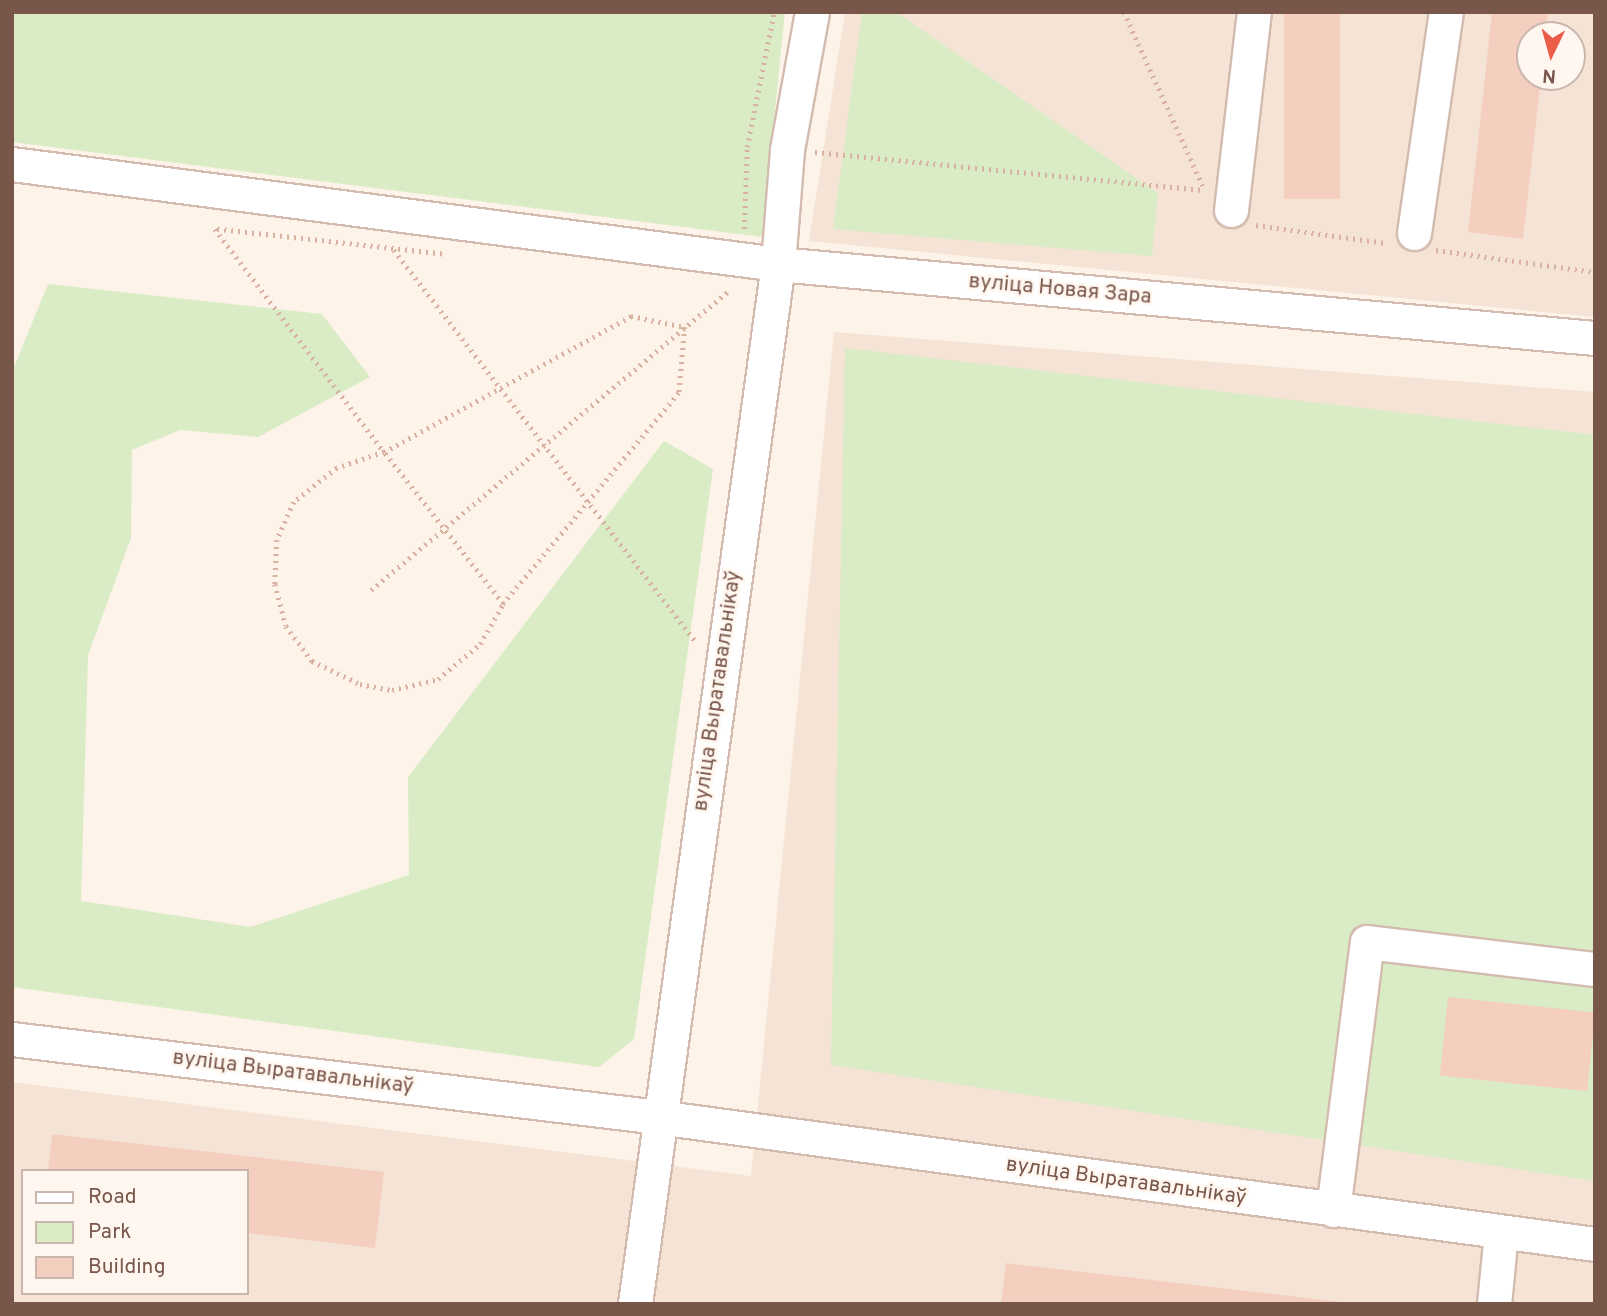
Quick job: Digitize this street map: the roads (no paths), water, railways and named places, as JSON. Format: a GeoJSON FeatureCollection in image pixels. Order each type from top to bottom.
{"type":"FeatureCollection","features":[{"type":"Feature","properties":{"kind":"street"},"geometry":{"type":"LineString","coordinates":[[778,264],[787,150],[812,12]]}},
{"type":"Feature","properties":{"kind":"street"},"geometry":{"type":"LineString","coordinates":[[1229,211],[1254,12]]}},
{"type":"Feature","properties":{"kind":"street"},"geometry":{"type":"LineString","coordinates":[[1413,242],[1446,12]]}},
{"type":"Feature","properties":{"kind":"street","name":"вуліца Новая Зара"},"geometry":{"type":"LineString","coordinates":[[12,164],[778,264],[1595,338]]}},
{"type":"Feature","properties":{"kind":"street","name":"вуліца Выратавальнікаў"},"geometry":{"type":"LineString","coordinates":[[657,1117],[778,264]]}},
{"type":"Feature","properties":{"kind":"street"},"geometry":{"type":"LineString","coordinates":[[1333,1210],[1367,942],[1595,969]]}},
{"type":"Feature","properties":{"kind":"street","name":"вуліца Выратавальнікаў"},"geometry":{"type":"LineString","coordinates":[[12,1039],[657,1117],[1595,1244]]}},
{"type":"Feature","properties":{"kind":"street"},"geometry":{"type":"LineString","coordinates":[[635,1304],[657,1117]]}},
{"type":"Feature","properties":{"kind":"street"},"geometry":{"type":"LineString","coordinates":[[1494,1304],[1501,1232]]}}]}
